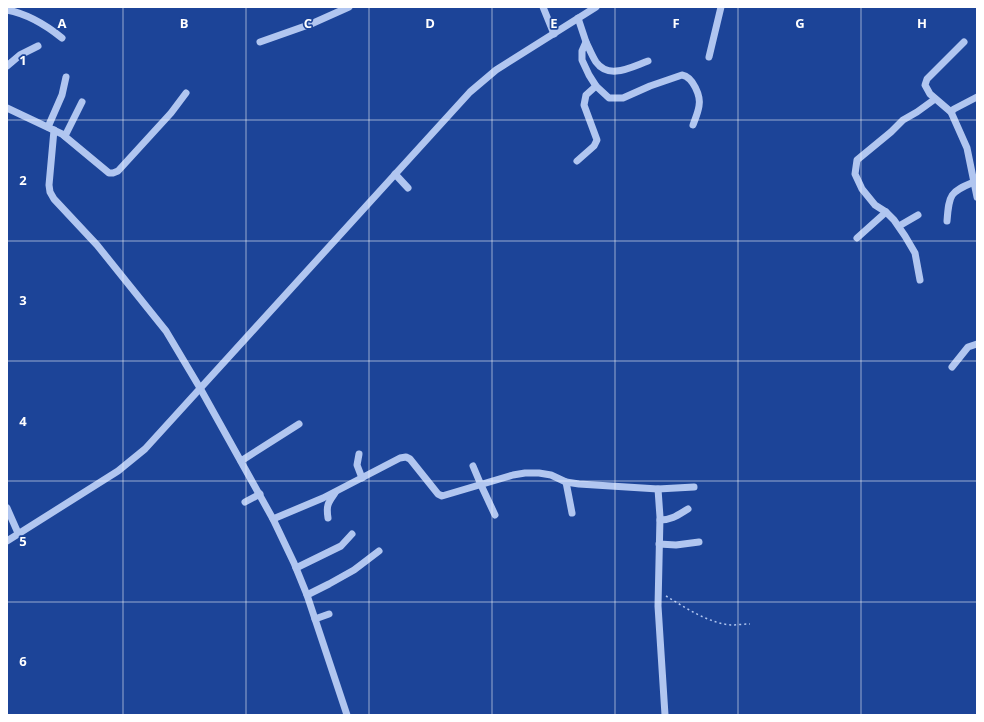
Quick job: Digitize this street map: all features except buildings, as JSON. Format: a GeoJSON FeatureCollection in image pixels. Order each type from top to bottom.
{"type":"FeatureCollection","features":[{"type":"Feature","properties":{"kind":"street"},"geometry":{"type":"LineString","coordinates":[[7,9],[14,7]]}},
{"type":"Feature","properties":{"kind":"street"},"geometry":{"type":"LineString","coordinates":[[260,42],[311,24],[348,7]]}},
{"type":"Feature","properties":{"kind":"street"},"geometry":{"type":"LineString","coordinates":[[543,7],[554,34]]}},
{"type":"Feature","properties":{"kind":"street"},"geometry":{"type":"LineString","coordinates":[[7,541],[118,471],[145,449],[470,92],[496,70],[596,7]]}},
{"type":"Feature","properties":{"kind":"street"},"geometry":{"type":"LineString","coordinates":[[709,57],[721,7]]}},
{"type":"Feature","properties":{"kind":"street"},"geometry":{"type":"LineString","coordinates":[[7,9],[19,12],[49,27],[62,38]]}},
{"type":"Feature","properties":{"kind":"street"},"geometry":{"type":"LineString","coordinates":[[578,18],[586,42],[595,61],[606,71],[618,71],[648,61]]}},
{"type":"Feature","properties":{"kind":"street"},"geometry":{"type":"LineString","coordinates":[[586,42],[582,51],[582,60],[588,75],[596,86],[609,98],[622,98],[650,86],[682,75],[686,76],[694,86],[700,105],[693,125]]}},
{"type":"Feature","properties":{"kind":"street"},"geometry":{"type":"LineString","coordinates":[[964,42],[927,78],[925,84],[935,99],[951,112],[967,148],[977,197]]}},
{"type":"Feature","properties":{"kind":"street"},"geometry":{"type":"LineString","coordinates":[[7,66],[20,55],[38,46]]}},
{"type":"Feature","properties":{"kind":"street"},"geometry":{"type":"LineString","coordinates":[[66,77],[51,129],[50,192],[54,199],[97,245],[166,331],[200,388],[260,494],[296,568],[307,595],[347,715]]}},
{"type":"Feature","properties":{"kind":"street"},"geometry":{"type":"LineString","coordinates":[[577,161],[594,146],[597,140],[584,106],[586,95],[596,86]]}},
{"type":"Feature","properties":{"kind":"street"},"geometry":{"type":"LineString","coordinates":[[7,108],[65,136],[109,173],[113,174],[118,171],[171,113],[186,93]]}},
{"type":"Feature","properties":{"kind":"street"},"geometry":{"type":"LineString","coordinates":[[951,112],[977,97]]}},
{"type":"Feature","properties":{"kind":"street"},"geometry":{"type":"LineString","coordinates":[[920,280],[915,253],[899,226],[886,212],[875,205],[862,188],[855,174],[857,160],[903,120],[935,99]]}},
{"type":"Feature","properties":{"kind":"street"},"geometry":{"type":"LineString","coordinates":[[65,136],[82,102]]}},
{"type":"Feature","properties":{"kind":"street"},"geometry":{"type":"LineString","coordinates":[[395,174],[408,188]]}},
{"type":"Feature","properties":{"kind":"street"},"geometry":{"type":"LineString","coordinates":[[947,221],[948,206],[952,194],[955,190],[974,182]]}},
{"type":"Feature","properties":{"kind":"street"},"geometry":{"type":"LineString","coordinates":[[857,238],[886,212]]}},
{"type":"Feature","properties":{"kind":"street"},"geometry":{"type":"LineString","coordinates":[[899,226],[918,215]]}},
{"type":"Feature","properties":{"kind":"street"},"geometry":{"type":"LineString","coordinates":[[952,367],[968,347],[977,344]]}},
{"type":"Feature","properties":{"kind":"street"},"geometry":{"type":"LineString","coordinates":[[241,461],[299,424]]}},
{"type":"Feature","properties":{"kind":"street"},"geometry":{"type":"LineString","coordinates":[[359,454],[358,464],[362,478]]}},
{"type":"Feature","properties":{"kind":"street"},"geometry":{"type":"LineString","coordinates":[[273,519],[336,491],[400,458],[406,457],[410,459],[438,494],[442,496],[513,475],[526,473],[551,475],[566,482],[579,484],[658,488],[694,487]]}},
{"type":"Feature","properties":{"kind":"street"},"geometry":{"type":"LineString","coordinates":[[473,466],[480,485],[496,516]]}},
{"type":"Feature","properties":{"kind":"street"},"geometry":{"type":"LineString","coordinates":[[566,482],[572,513]]}},
{"type":"Feature","properties":{"kind":"street"},"geometry":{"type":"LineString","coordinates":[[658,488],[660,520],[658,618],[665,715]]}},
{"type":"Feature","properties":{"kind":"street"},"geometry":{"type":"LineString","coordinates":[[328,518],[326,509],[327,504],[336,491]]}},
{"type":"Feature","properties":{"kind":"street"},"geometry":{"type":"LineString","coordinates":[[245,502],[260,494]]}},
{"type":"Feature","properties":{"kind":"street"},"geometry":{"type":"LineString","coordinates":[[7,508],[18,533]]}},
{"type":"Feature","properties":{"kind":"street"},"geometry":{"type":"LineString","coordinates":[[660,520],[674,518],[688,509]]}},
{"type":"Feature","properties":{"kind":"street"},"geometry":{"type":"LineString","coordinates":[[296,568],[341,546],[352,534]]}},
{"type":"Feature","properties":{"kind":"street"},"geometry":{"type":"LineString","coordinates":[[659,544],[676,545],[699,542]]}},
{"type":"Feature","properties":{"kind":"street"},"geometry":{"type":"LineString","coordinates":[[307,595],[354,570],[380,551]]}},
{"type":"Feature","properties":{"kind":"street"},"geometry":{"type":"LineString","coordinates":[[315,619],[329,614]]}},
{"type":"Feature","properties":{"kind":"path"},"geometry":{"type":"LineString","coordinates":[[658,591],[693,612],[716,621],[731,625],[750,624]]}}]}
